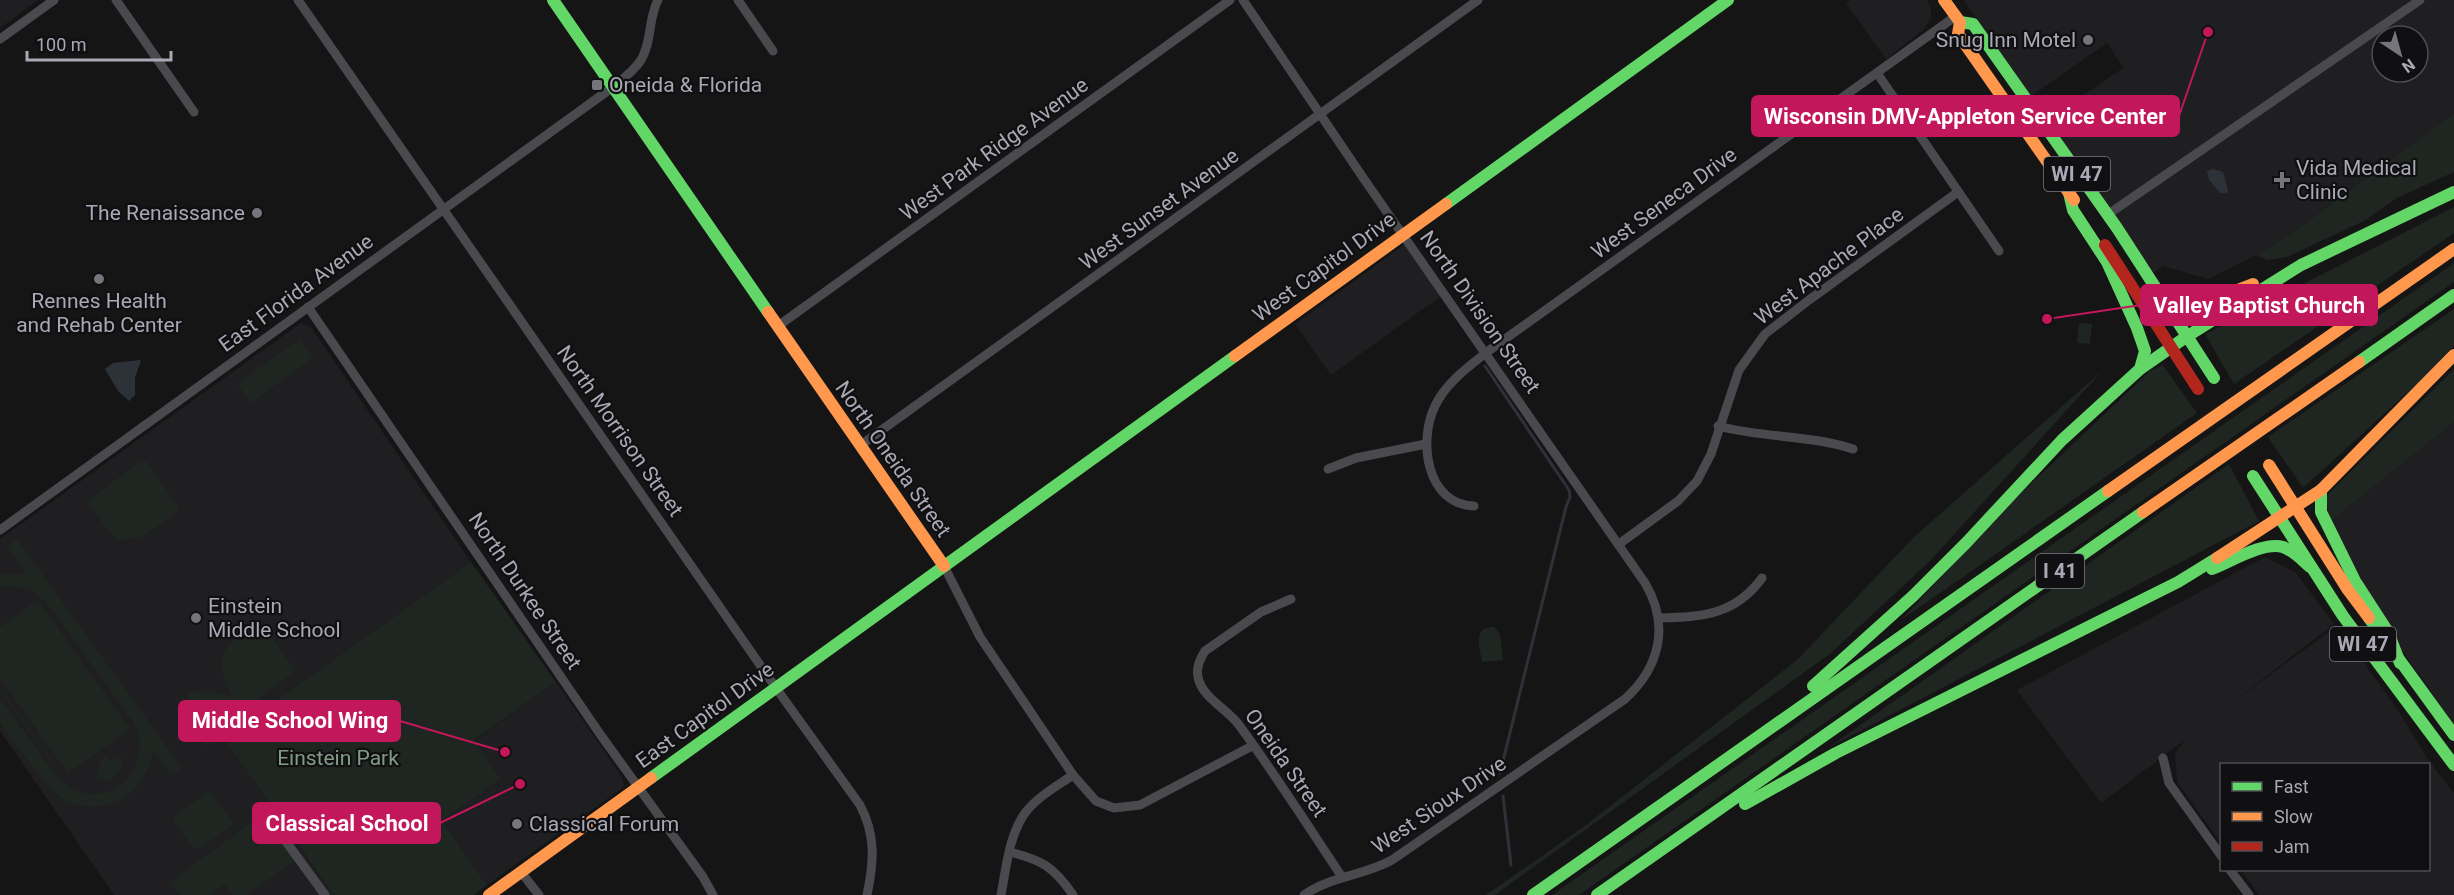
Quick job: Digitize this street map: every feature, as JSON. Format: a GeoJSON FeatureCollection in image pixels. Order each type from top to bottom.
{"type":"FeatureCollection","features":[{"type":"Feature","properties":{"kind":"main road","name":"North Oneida Street"},"geometry":{"type":"LineString","coordinates":[[553,0],[944,566]]}},
{"type":"Feature","properties":{"kind":"main road","name":"West Capitol Drive"},"geometry":{"type":"LineString","coordinates":[[944,566],[1728,0]]}},
{"type":"Feature","properties":{"kind":"main road","name":"WI 47"},"geometry":{"type":"LineString","coordinates":[[1944,0],[1958,19],[1973,24],[2107,214],[2214,378]]}},
{"type":"Feature","properties":{"kind":"main road","name":"WI 47"},"geometry":{"type":"LineString","coordinates":[[1958,19],[1958,34],[2069,193],[2198,389]]}},
{"type":"Feature","properties":{"kind":"main road"},"geometry":{"type":"LineString","coordinates":[[2161,295],[2178,307],[2191,309],[2301,265],[2454,192]]}},
{"type":"Feature","properties":{"kind":"main road"},"geometry":{"type":"LineString","coordinates":[[2069,193],[2073,210],[2107,262],[2137,328],[2145,351],[2140,369]]}},
{"type":"Feature","properties":{"kind":"main road","name":"I 41"},"geometry":{"type":"LineString","coordinates":[[1533,895],[2454,249]]}},
{"type":"Feature","properties":{"kind":"main road"},"geometry":{"type":"LineString","coordinates":[[1758,737],[1773,715],[1820,680],[1913,596],[2062,440],[2140,369],[2186,337],[2301,265]]}},
{"type":"Feature","properties":{"kind":"main road","name":"I 41"},"geometry":{"type":"LineString","coordinates":[[1597,895],[2454,295]]}},
{"type":"Feature","properties":{"kind":"main road"},"geometry":{"type":"LineString","coordinates":[[2178,582],[2321,490],[2454,355]]}},
{"type":"Feature","properties":{"kind":"main road","name":"WI 47"},"geometry":{"type":"LineString","coordinates":[[2269,465],[2348,591],[2454,735]]}},
{"type":"Feature","properties":{"kind":"main road","name":"WI 47"},"geometry":{"type":"LineString","coordinates":[[2253,476],[2310,567],[2373,659],[2454,765]]}},
{"type":"Feature","properties":{"kind":"main road"},"geometry":{"type":"LineString","coordinates":[[2321,490],[2321,512],[2355,581],[2388,632],[2400,663]]}},
{"type":"Feature","properties":{"kind":"main road"},"geometry":{"type":"LineString","coordinates":[[1665,847],[1700,832],[1780,783],[1836,753],[2178,582],[2259,550],[2275,546],[2287,548],[2310,567]]}},
{"type":"Feature","properties":{"kind":"main road","name":"East Capitol Drive"},"geometry":{"type":"LineString","coordinates":[[489,895],[944,566]]}},
{"type":"Feature","properties":{"kind":"street"},"geometry":{"type":"LineString","coordinates":[[0,39],[54,0]]}},
{"type":"Feature","properties":{"kind":"street"},"geometry":{"type":"LineString","coordinates":[[116,0],[194,112]]}},
{"type":"Feature","properties":{"kind":"street","name":"North Morrison Street"},"geometry":{"type":"LineString","coordinates":[[298,0],[776,688],[860,805],[867,819],[873,845],[867,895]]}},
{"type":"Feature","properties":{"kind":"street","name":"East Florida Avenue"},"geometry":{"type":"LineString","coordinates":[[0,530],[614,87],[640,62],[646,47],[652,14],[658,0]]}},
{"type":"Feature","properties":{"kind":"street"},"geometry":{"type":"LineString","coordinates":[[738,0],[773,51]]}},
{"type":"Feature","properties":{"kind":"street","name":"West Park Ridge Avenue"},"geometry":{"type":"LineString","coordinates":[[778,326],[1230,0]]}},
{"type":"Feature","properties":{"kind":"street","name":"North Division Street"},"geometry":{"type":"LineString","coordinates":[[1243,0],[1619,544],[1652,595],[1660,618]]}},
{"type":"Feature","properties":{"kind":"street","name":"West Sunset Avenue"},"geometry":{"type":"LineString","coordinates":[[861,445],[1478,0]]}},
{"type":"Feature","properties":{"kind":"street"},"geometry":{"type":"LineString","coordinates":[[2107,214],[2420,0]]}},
{"type":"Feature","properties":{"kind":"street","name":"West Seneca Drive"},"geometry":{"type":"LineString","coordinates":[[1426,444],[1429,423],[1442,394],[1453,380],[1487,352],[1877,73],[1958,19]]}},
{"type":"Feature","properties":{"kind":"street"},"geometry":{"type":"LineString","coordinates":[[1877,73],[1998,251]]}},
{"type":"Feature","properties":{"kind":"street","name":"West Apache Place"},"geometry":{"type":"LineString","coordinates":[[1619,544],[1688,492],[1703,471],[1711,454],[1718,426],[1739,370],[1765,334],[1958,192]]}},
{"type":"Feature","properties":{"kind":"street","name":"North Durkee Street"},"geometry":{"type":"LineString","coordinates":[[308,307],[637,788],[703,877],[713,895]]}},
{"type":"Feature","properties":{"kind":"street"},"geometry":{"type":"LineString","coordinates":[[1718,426],[1755,434],[1826,442],[1854,449]]}},
{"type":"Feature","properties":{"kind":"street"},"geometry":{"type":"LineString","coordinates":[[1328,469],[1356,458],[1426,444],[1431,472],[1443,493],[1451,501],[1474,506]]}},
{"type":"Feature","properties":{"kind":"street","name":"North Oneida Street"},"geometry":{"type":"LineString","coordinates":[[944,566],[980,637],[1073,775],[1095,801],[1114,808],[1140,805],[1252,746]]}},
{"type":"Feature","properties":{"kind":"street"},"geometry":{"type":"LineString","coordinates":[[1660,618],[1684,618],[1719,611],[1746,598],[1762,578]]}},
{"type":"Feature","properties":{"kind":"street","name":"Oneida Street"},"geometry":{"type":"LineString","coordinates":[[1291,599],[1261,612],[1205,651],[1199,660],[1197,673],[1199,683],[1229,713],[1342,877]]}},
{"type":"Feature","properties":{"kind":"street","name":"West Sioux Drive"},"geometry":{"type":"LineString","coordinates":[[1304,895],[1328,881],[1364,873],[1392,860],[1625,699],[1639,687],[1656,655],[1660,618]]}},
{"type":"Feature","properties":{"kind":"street"},"geometry":{"type":"LineString","coordinates":[[2163,758],[2169,783],[2220,854]]}},
{"type":"Feature","properties":{"kind":"street"},"geometry":{"type":"LineString","coordinates":[[1001,895],[1010,852],[1025,813],[1044,795],[1073,775]]}},
{"type":"Feature","properties":{"kind":"street"},"geometry":{"type":"LineString","coordinates":[[268,817],[325,895]]}},
{"type":"Feature","properties":{"kind":"street"},"geometry":{"type":"LineString","coordinates":[[1010,852],[1030,857],[1053,869],[1073,895]]}},
{"type":"Feature","properties":{"kind":"street"},"geometry":{"type":"LineString","coordinates":[[2231,871],[2249,895]]}},
{"type":"Feature","properties":{"kind":"street"},"geometry":{"type":"LineString","coordinates":[[521,872],[539,895]]}},
{"type":"Feature","properties":{"kind":"shaded area"},"geometry":{"type":"Polygon","coordinates":[[[0,0],[38,0],[0,28],[0,0]]]}},
{"type":"Feature","properties":{"kind":"shaded area"},"geometry":{"type":"Polygon","coordinates":[[[1850,0],[1927,0],[1931,8],[1931,19],[1923,30],[1886,59],[1846,3],[1850,0]]]}},
{"type":"Feature","properties":{"kind":"shaded area"},"geometry":{"type":"Polygon","coordinates":[[[1964,0],[2454,0],[2454,113],[2289,235],[2256,255],[2208,279],[2163,266],[2153,273],[2047,120],[2123,68],[2107,43],[2030,97],[1964,0]]]}},
{"type":"Feature","properties":{"kind":"shaded area"},"geometry":{"type":"Polygon","coordinates":[[[2213,169],[2223,172],[2228,191],[2226,193],[2220,193],[2209,180],[2207,171],[2213,169]]]}},
{"type":"Feature","properties":{"kind":"shaded area"},"geometry":{"type":"Polygon","coordinates":[[[1404,245],[1441,296],[1331,375],[1295,324],[1404,245]]]}},
{"type":"Feature","properties":{"kind":"shaded area","name":"Einstein Middle School"},"geometry":{"type":"Polygon","coordinates":[[[301,323],[311,327],[471,562],[223,738],[334,895],[114,895],[0,731],[0,539],[301,323]]]}},
{"type":"Feature","properties":{"kind":"shaded area"},"geometry":{"type":"Polygon","coordinates":[[[141,360],[135,378],[135,395],[129,401],[118,391],[105,369],[113,363],[141,360]]]}},
{"type":"Feature","properties":{"kind":"shaded area"},"geometry":{"type":"Polygon","coordinates":[[[2454,422],[2454,725],[2393,637],[2330,522],[2454,422]]]}},
{"type":"Feature","properties":{"kind":"shaded area"},"geometry":{"type":"Polygon","coordinates":[[[2265,557],[2296,573],[2334,624],[2233,702],[2337,626],[2393,703],[2429,761],[2454,793],[2454,895],[2259,895],[2242,871],[2430,871],[2430,763],[2220,763],[2220,842],[2177,782],[2175,754],[2186,739],[2101,803],[2017,690],[2265,557]]]}},
{"type":"Feature","properties":{"kind":"shaded area"},"geometry":{"type":"Polygon","coordinates":[[[556,682],[622,777],[624,785],[487,885],[416,782],[556,682]]]}},
{"type":"Feature","properties":{"kind":"green space"},"geometry":{"type":"Polygon","coordinates":[[[2454,113],[2454,172],[2397,198],[2364,221],[2287,257],[2268,260],[2256,255],[2289,235],[2454,113]]]}},
{"type":"Feature","properties":{"kind":"green space"},"geometry":{"type":"Polygon","coordinates":[[[2454,207],[2454,233],[2234,384],[2205,334],[2454,207]]]}},
{"type":"Feature","properties":{"kind":"green space"},"geometry":{"type":"Polygon","coordinates":[[[2454,263],[2454,282],[1579,895],[1552,895],[2454,263]]]}},
{"type":"Feature","properties":{"kind":"green space"},"geometry":{"type":"Polygon","coordinates":[[[2454,309],[2454,346],[2419,382],[2303,488],[2268,437],[2454,309]]]}},
{"type":"Feature","properties":{"kind":"green space"},"geometry":{"type":"Polygon","coordinates":[[[2079,323],[2092,324],[2090,344],[2077,343],[2079,323]]]}},
{"type":"Feature","properties":{"kind":"green space"},"geometry":{"type":"Polygon","coordinates":[[[300,339],[313,358],[251,403],[237,384],[300,339]]]}},
{"type":"Feature","properties":{"kind":"green space"},"geometry":{"type":"Polygon","coordinates":[[[2163,365],[2197,413],[1900,621],[2020,494],[2151,370],[2163,365]]]}},
{"type":"Feature","properties":{"kind":"green space"},"geometry":{"type":"Polygon","coordinates":[[[2454,369],[2454,422],[2330,522],[2326,498],[2329,493],[2454,369]]]}},
{"type":"Feature","properties":{"kind":"green space"},"geometry":{"type":"Polygon","coordinates":[[[2103,370],[1931,560],[1831,653],[1495,895],[1486,895],[1586,825],[1797,660],[1914,537],[2103,370]]]}},
{"type":"Feature","properties":{"kind":"green space"},"geometry":{"type":"Polygon","coordinates":[[[141,461],[147,462],[180,510],[140,538],[118,540],[109,532],[87,501],[141,461]]]}},
{"type":"Feature","properties":{"kind":"green space"},"geometry":{"type":"Polygon","coordinates":[[[2229,464],[2259,521],[1828,748],[2229,464]]]}},
{"type":"Feature","properties":{"kind":"green space"},"geometry":{"type":"Polygon","coordinates":[[[17,539],[182,768],[171,775],[153,751],[149,767],[132,792],[120,800],[91,807],[60,797],[9,736],[0,721],[0,698],[57,777],[73,789],[89,793],[106,792],[120,785],[131,774],[138,759],[140,742],[134,723],[49,606],[39,596],[27,590],[0,587],[0,574],[26,574],[7,546],[17,539]]]}},
{"type":"Feature","properties":{"kind":"green space","name":"Einstein Park"},"geometry":{"type":"Polygon","coordinates":[[[471,562],[556,682],[474,740],[500,779],[442,820],[487,885],[474,895],[334,895],[223,738],[471,562]]]}},
{"type":"Feature","properties":{"kind":"green space"},"geometry":{"type":"Polygon","coordinates":[[[38,600],[130,729],[68,773],[0,678],[0,627],[38,600]]]}},
{"type":"Feature","properties":{"kind":"green space"},"geometry":{"type":"Polygon","coordinates":[[[261,622],[294,669],[293,673],[242,710],[238,705],[206,748],[187,693],[210,690],[233,697],[222,671],[225,652],[238,637],[261,622]]]}},
{"type":"Feature","properties":{"kind":"green space"},"geometry":{"type":"Polygon","coordinates":[[[1494,627],[1500,634],[1503,660],[1482,662],[1480,634],[1487,628],[1494,627]]]}},
{"type":"Feature","properties":{"kind":"green space"},"geometry":{"type":"Polygon","coordinates":[[[0,688],[56,766],[55,767],[0,691],[0,688]]]}},
{"type":"Feature","properties":{"kind":"green space"},"geometry":{"type":"Polygon","coordinates":[[[105,756],[108,760],[123,758],[121,770],[110,780],[95,779],[101,764],[99,761],[105,756]]]}},
{"type":"Feature","properties":{"kind":"green space"},"geometry":{"type":"Polygon","coordinates":[[[210,791],[234,824],[199,849],[193,848],[172,818],[210,791]]]}},
{"type":"Feature","properties":{"kind":"green space"},"geometry":{"type":"Polygon","coordinates":[[[267,811],[301,856],[247,895],[234,895],[224,884],[209,895],[180,895],[170,882],[267,811]]]}},
{"type":"Feature","properties":{"kind":"waterway"},"geometry":{"type":"LineString","coordinates":[[1485,366],[1569,490],[1570,497],[1500,773]]}},
{"type":"Feature","properties":{"kind":"waterway"},"geometry":{"type":"LineString","coordinates":[[1503,796],[1511,865]]}},
{"type":"Feature","properties":{"kind":"traffic: fast"},"geometry":{"type":"LineString","coordinates":[[553,0],[768,312]]}},
{"type":"Feature","properties":{"kind":"traffic: fast"},"geometry":{"type":"LineString","coordinates":[[1446,204],[1728,0]]}},
{"type":"Feature","properties":{"kind":"traffic: fast"},"geometry":{"type":"LineString","coordinates":[[1960,22],[1973,24],[2117,228],[2214,378]]}},
{"type":"Feature","properties":{"kind":"traffic: fast"},"geometry":{"type":"LineString","coordinates":[[1813,686],[1913,596],[2062,440],[2140,369],[2186,337],[2301,265],[2454,192]]}},
{"type":"Feature","properties":{"kind":"traffic: fast"},"geometry":{"type":"LineString","coordinates":[[2069,193],[2073,210],[2107,262],[2137,328],[2145,351],[2140,369]]}},
{"type":"Feature","properties":{"kind":"traffic: fast"},"geometry":{"type":"LineString","coordinates":[[2359,362],[2454,295]]}},
{"type":"Feature","properties":{"kind":"traffic: fast"},"geometry":{"type":"LineString","coordinates":[[651,778],[1235,356]]}},
{"type":"Feature","properties":{"kind":"traffic: fast"},"geometry":{"type":"LineString","coordinates":[[2253,476],[2343,616],[2454,765]]}},
{"type":"Feature","properties":{"kind":"traffic: fast"},"geometry":{"type":"LineString","coordinates":[[2321,490],[2321,512],[2355,581],[2388,632],[2400,663]]}},
{"type":"Feature","properties":{"kind":"traffic: fast"},"geometry":{"type":"LineString","coordinates":[[1533,895],[2108,491]]}},
{"type":"Feature","properties":{"kind":"traffic: fast"},"geometry":{"type":"LineString","coordinates":[[1597,895],[2143,512]]}},
{"type":"Feature","properties":{"kind":"traffic: fast"},"geometry":{"type":"LineString","coordinates":[[2212,569],[2257,549],[2275,546],[2291,551],[2310,567]]}},
{"type":"Feature","properties":{"kind":"traffic: fast"},"geometry":{"type":"LineString","coordinates":[[1745,804],[1836,753],[2178,582],[2217,558]]}},
{"type":"Feature","properties":{"kind":"traffic: fast"},"geometry":{"type":"LineString","coordinates":[[2369,618],[2454,735]]}},
{"type":"Feature","properties":{"kind":"traffic: slow"},"geometry":{"type":"LineString","coordinates":[[1944,0],[1960,22],[1958,34],[2074,200]]}},
{"type":"Feature","properties":{"kind":"traffic: slow"},"geometry":{"type":"LineString","coordinates":[[1235,356],[1446,204]]}},
{"type":"Feature","properties":{"kind":"traffic: slow"},"geometry":{"type":"LineString","coordinates":[[2108,491],[2454,249]]}},
{"type":"Feature","properties":{"kind":"traffic: slow"},"geometry":{"type":"LineString","coordinates":[[2161,295],[2178,307],[2188,309],[2253,284]]}},
{"type":"Feature","properties":{"kind":"traffic: slow"},"geometry":{"type":"LineString","coordinates":[[768,312],[944,566]]}},
{"type":"Feature","properties":{"kind":"traffic: slow"},"geometry":{"type":"LineString","coordinates":[[2217,558],[2321,490],[2454,355]]}},
{"type":"Feature","properties":{"kind":"traffic: slow"},"geometry":{"type":"LineString","coordinates":[[2143,512],[2359,362]]}},
{"type":"Feature","properties":{"kind":"traffic: slow"},"geometry":{"type":"LineString","coordinates":[[2269,465],[2348,590],[2369,618]]}},
{"type":"Feature","properties":{"kind":"traffic: slow"},"geometry":{"type":"LineString","coordinates":[[489,895],[651,778]]}},
{"type":"Feature","properties":{"kind":"traffic: jam"},"geometry":{"type":"LineString","coordinates":[[2105,245],[2198,389]]}},
{"type":"Feature","properties":{"kind":"place","name":"Wisconsin DMV-Appleton Service Center"},"geometry":{"type":"Point","coordinates":[2208,32]}},
{"type":"Feature","properties":{"kind":"place","name":"Snug Inn Motel"},"geometry":{"type":"Point","coordinates":[2088,40]}},
{"type":"Feature","properties":{"kind":"place","name":"Oneida & Florida"},"geometry":{"type":"Point","coordinates":[597,85]}},
{"type":"Feature","properties":{"kind":"place","name":"Vida Medical Clinic"},"geometry":{"type":"Point","coordinates":[2282,180]}},
{"type":"Feature","properties":{"kind":"place","name":"The Renaissance"},"geometry":{"type":"Point","coordinates":[257,213]}},
{"type":"Feature","properties":{"kind":"place","name":"Rennes Health and Rehab Center"},"geometry":{"type":"Point","coordinates":[99,279]}},
{"type":"Feature","properties":{"kind":"place","name":"Valley Baptist Church"},"geometry":{"type":"Point","coordinates":[2047,319]}},
{"type":"Feature","properties":{"kind":"place","name":"Einstein Middle School"},"geometry":{"type":"Point","coordinates":[196,618]}},
{"type":"Feature","properties":{"kind":"place","name":"Middle School Wing"},"geometry":{"type":"Point","coordinates":[505,752]}},
{"type":"Feature","properties":{"kind":"place","name":"Classical School"},"geometry":{"type":"Point","coordinates":[520,784]}},
{"type":"Feature","properties":{"kind":"place","name":"Classical Forum"},"geometry":{"type":"Point","coordinates":[517,824]}}]}
